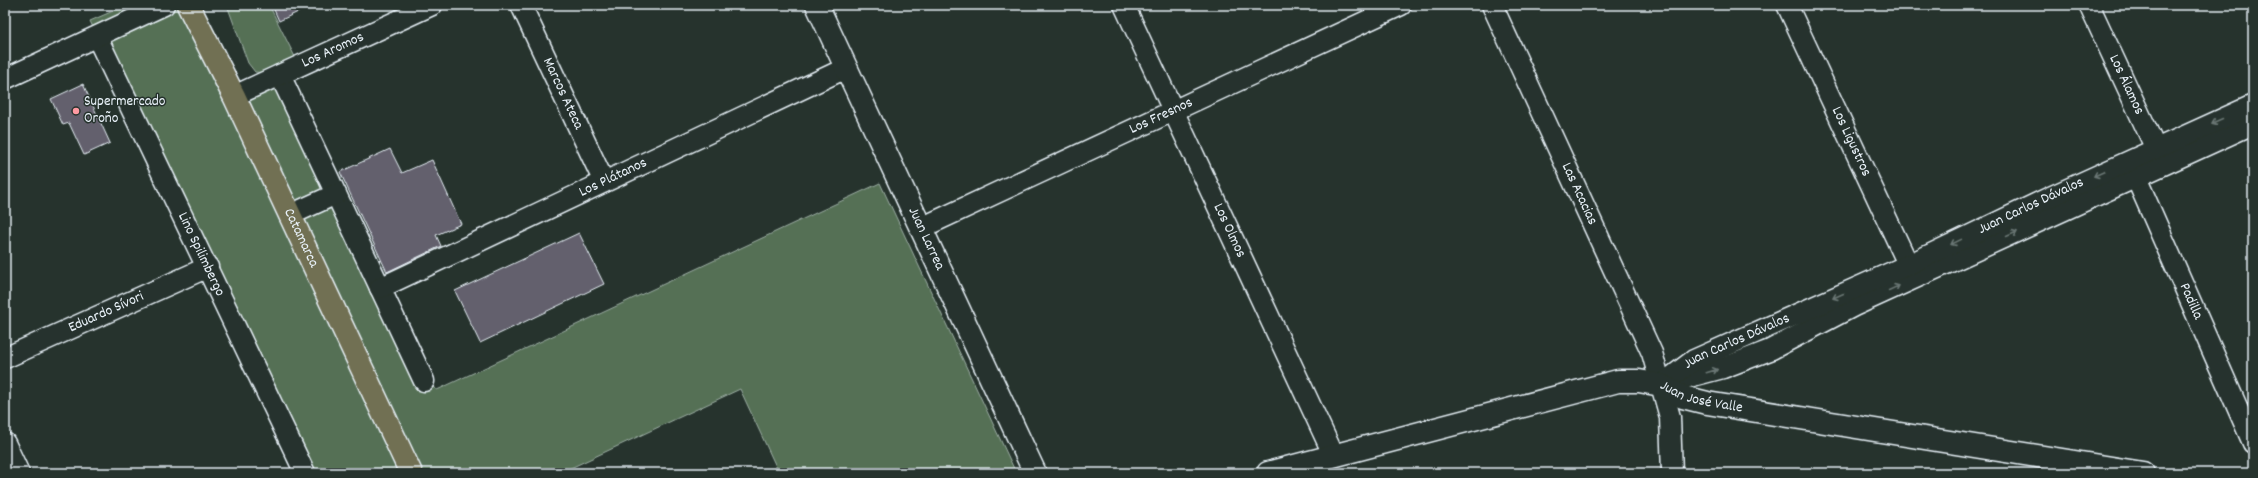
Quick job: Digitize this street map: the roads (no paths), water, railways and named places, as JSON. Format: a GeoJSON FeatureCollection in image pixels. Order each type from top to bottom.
{"type":"FeatureCollection","features":[{"type":"Feature","properties":{"kind":"main road","name":"Catamarca"},"geometry":{"type":"LineString","coordinates":[[188,5],[234,96],[411,473]]}},
{"type":"Feature","properties":{"kind":"street"},"geometry":{"type":"LineString","coordinates":[[5,79],[164,5]]}},
{"type":"Feature","properties":{"kind":"street","name":"Los Aromos"},"geometry":{"type":"LineString","coordinates":[[234,96],[432,5]]}},
{"type":"Feature","properties":{"kind":"street","name":"Marcos Ateca"},"geometry":{"type":"LineString","coordinates":[[522,5],[604,182]]}},
{"type":"Feature","properties":{"kind":"street","name":"Juan Larrea"},"geometry":{"type":"LineString","coordinates":[[817,5],[1035,473]]}},
{"type":"Feature","properties":{"kind":"street","name":"Los Olmos"},"geometry":{"type":"LineString","coordinates":[[1124,5],[1334,456]]}},
{"type":"Feature","properties":{"kind":"street","name":"Los Fresnos"},"geometry":{"type":"LineString","coordinates":[[921,228],[1401,5]]}},
{"type":"Feature","properties":{"kind":"street","name":"Las Acacias"},"geometry":{"type":"LineString","coordinates":[[1492,5],[1652,353],[1670,417],[1672,473]]}},
{"type":"Feature","properties":{"kind":"street","name":"Los Ligustros"},"geometry":{"type":"LineString","coordinates":[[1788,5],[1911,272]]}},
{"type":"Feature","properties":{"kind":"street","name":"Los Álamos"},"geometry":{"type":"LineString","coordinates":[[2089,5],[2160,157]]}},
{"type":"Feature","properties":{"kind":"street","name":"Lino Spilimbergo"},"geometry":{"type":"LineString","coordinates":[[97,36],[305,473]]}},
{"type":"Feature","properties":{"kind":"street","name":"Los Plátanos"},"geometry":{"type":"LineString","coordinates":[[380,288],[846,68]]}},
{"type":"Feature","properties":{"kind":"street"},"geometry":{"type":"LineString","coordinates":[[280,75],[424,381]]}},
{"type":"Feature","properties":{"kind":"street","name":"Juan Carlos Dávalos"},"geometry":{"type":"LineString","coordinates":[[2160,157],[2253,105]]}},
{"type":"Feature","properties":{"kind":"street","name":"Juan Carlos Dávalos"},"geometry":{"type":"LineString","coordinates":[[1661,385],[1694,360],[1911,272],[2160,157],[2253,124]]}},
{"type":"Feature","properties":{"kind":"street","name":"Padilla"},"geometry":{"type":"LineString","coordinates":[[2132,169],[2253,443]]}},
{"type":"Feature","properties":{"kind":"street"},"geometry":{"type":"LineString","coordinates":[[290,215],[336,194]]}},
{"type":"Feature","properties":{"kind":"street","name":"Eduardo Sívori"},"geometry":{"type":"LineString","coordinates":[[5,358],[208,267]]}},
{"type":"Feature","properties":{"kind":"street","name":"Juan José Valle"},"geometry":{"type":"LineString","coordinates":[[1268,473],[1618,381],[1639,381],[1661,385],[1683,396],[1707,403],[2144,473]]}},
{"type":"Feature","properties":{"kind":"street"},"geometry":{"type":"LineString","coordinates":[[5,443],[19,473]]}},
{"type":"Feature","properties":{"kind":"place","name":"Supermercado Oroño"},"geometry":{"type":"Point","coordinates":[76,111]}}]}
